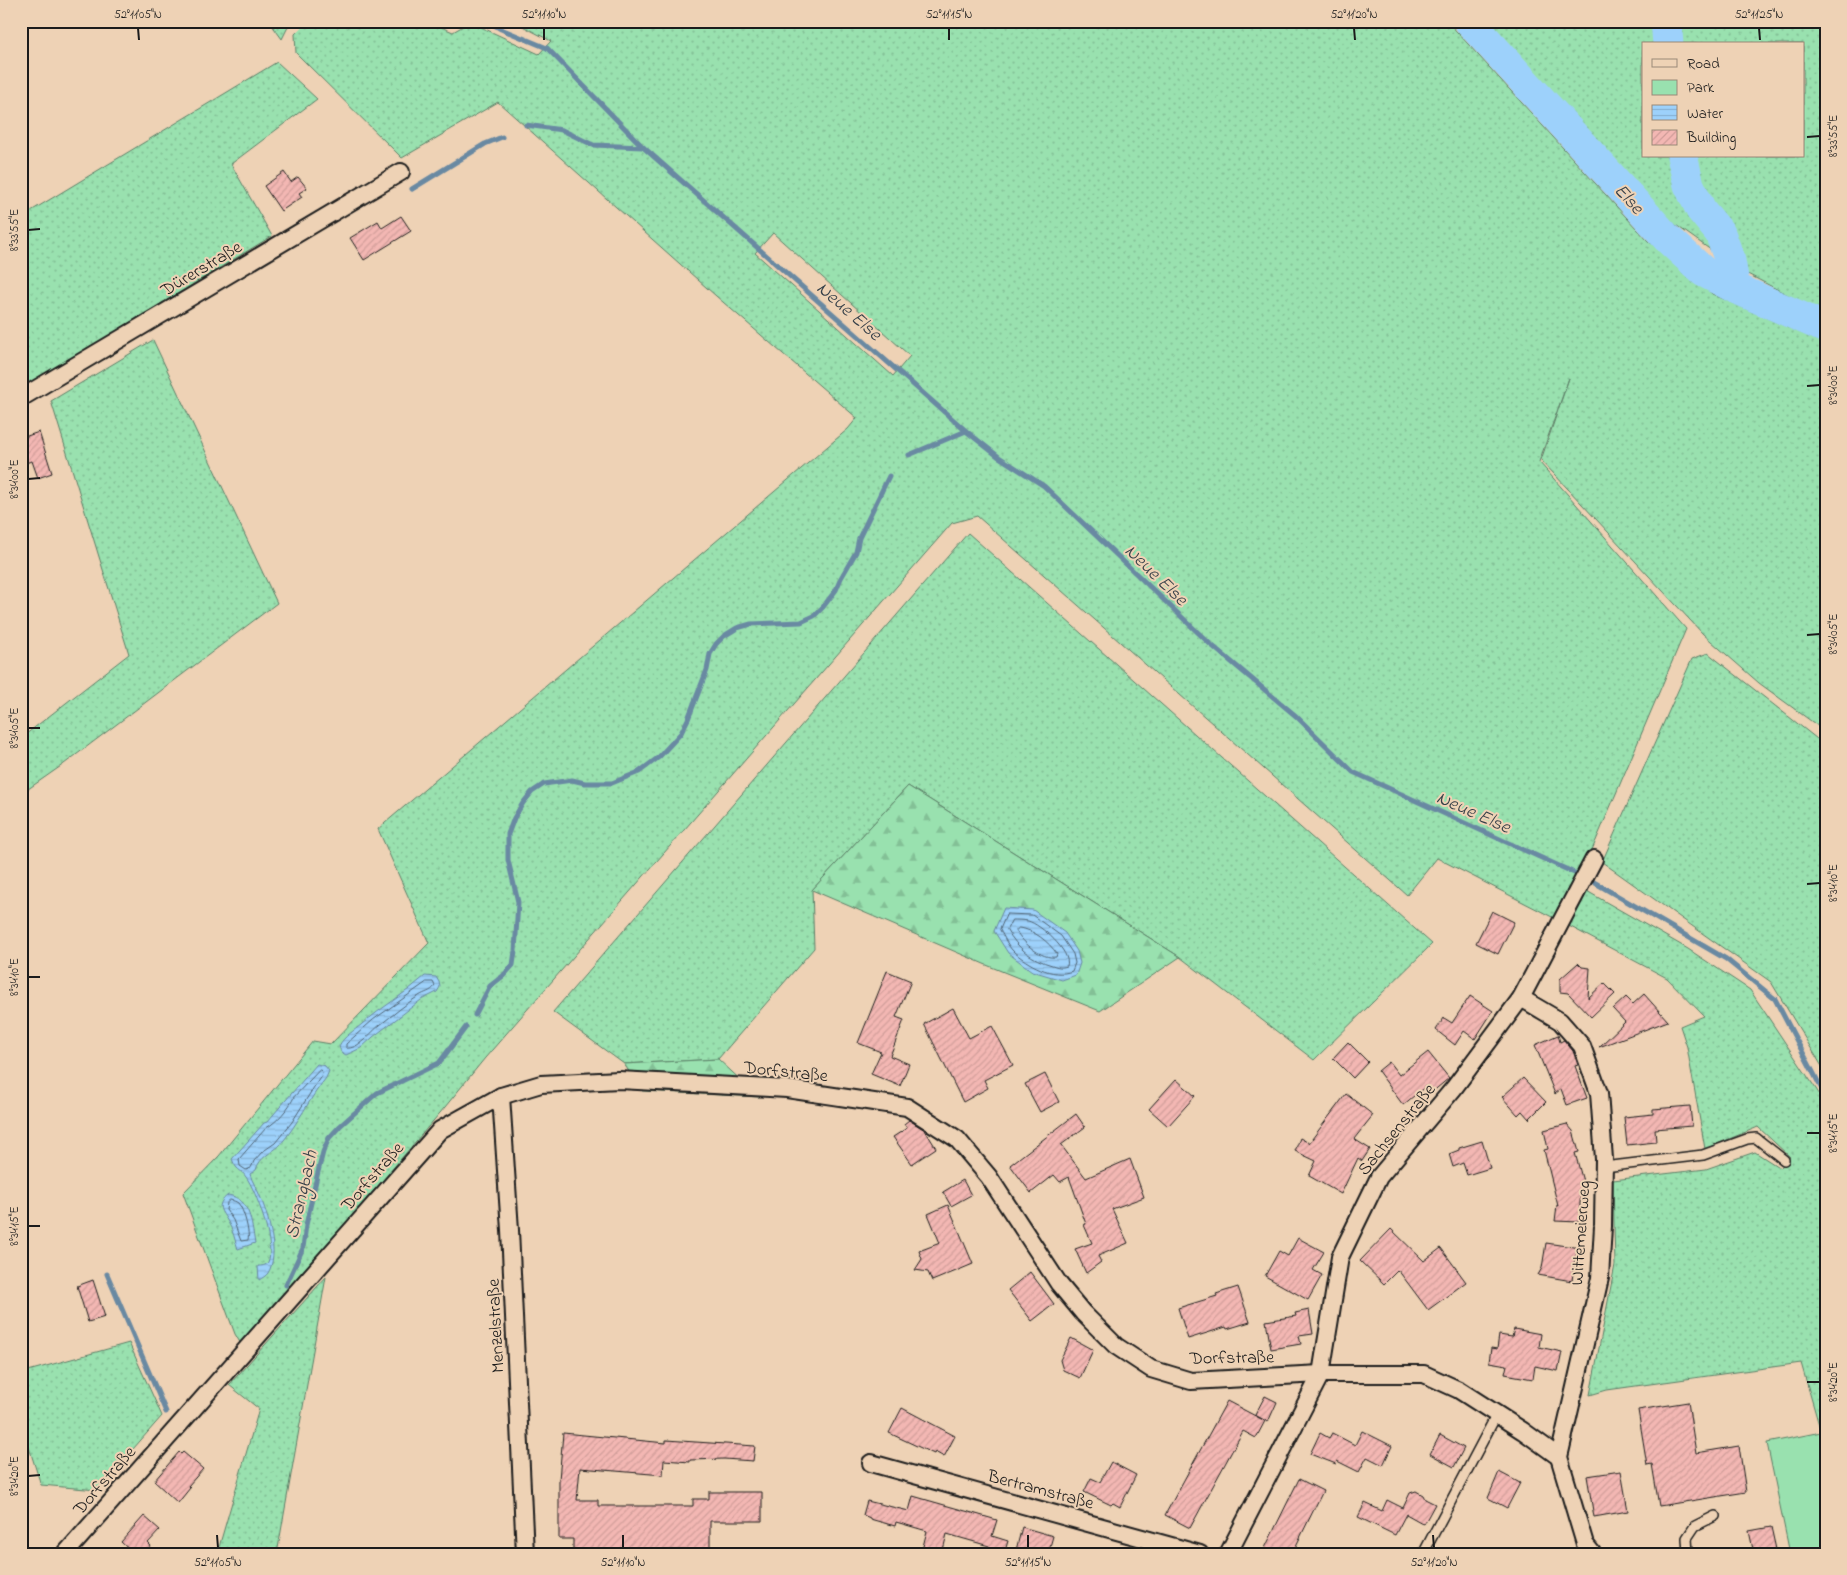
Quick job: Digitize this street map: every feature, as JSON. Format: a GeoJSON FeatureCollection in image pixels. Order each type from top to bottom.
{"type":"FeatureCollection","features":[{"type":"Feature","properties":{"kind":"street","name":"Dürerstraße"},"geometry":{"type":"LineString","coordinates":[[21,398],[401,172]]}},
{"type":"Feature","properties":{"kind":"street","name":"Sachsenstraße"},"geometry":{"type":"LineString","coordinates":[[1228,1554],[1320,1374],[1340,1258],[1378,1177],[1454,1088],[1521,998],[1594,859]]}},
{"type":"Feature","properties":{"kind":"street","name":"Wittemeierweg"},"geometry":{"type":"LineString","coordinates":[[1521,998],[1560,1021],[1582,1046],[1599,1093],[1604,1166],[1600,1278],[1559,1458],[1585,1544],[1593,1554]]}},
{"type":"Feature","properties":{"kind":"street","name":"Dorfstraße"},"geometry":{"type":"LineString","coordinates":[[65,1554],[440,1130],[501,1096],[541,1084],[619,1080],[787,1089],[907,1107],[957,1139],[989,1177],[1059,1284],[1083,1313],[1116,1346],[1151,1370],[1191,1381],[1320,1374],[1424,1374],[1459,1390],[1497,1414],[1559,1458]]}},
{"type":"Feature","properties":{"kind":"street","name":"Menzelstraße"},"geometry":{"type":"LineString","coordinates":[[501,1096],[510,1230],[525,1554]]}},
{"type":"Feature","properties":{"kind":"street","name":"Bertramstraße"},"geometry":{"type":"LineString","coordinates":[[871,1463],[1200,1554]]}},
{"type":"Feature","properties":{"kind":"lane"},"geometry":{"type":"LineString","coordinates":[[1604,1166],[1703,1155],[1747,1139],[1756,1138],[1784,1160]]}},
{"type":"Feature","properties":{"kind":"lane"},"geometry":{"type":"LineString","coordinates":[[1423,1554],[1497,1414]]}},
{"type":"Feature","properties":{"kind":"lane"},"geometry":{"type":"LineString","coordinates":[[1688,1554],[1687,1538],[1695,1526],[1715,1516]]}},
{"type":"Feature","properties":{"kind":"green space"},"geometry":{"type":"Polygon","coordinates":[[[269,21],[291,21],[282,39],[269,21]]]}},
{"type":"Feature","properties":{"kind":"green space"},"geometry":{"type":"Polygon","coordinates":[[[308,21],[426,21],[453,32],[470,22],[539,54],[551,41],[513,21],[1447,21],[1648,241],[1679,264],[1712,294],[1826,344],[1826,732],[1759,683],[1703,634],[1541,460],[1569,378],[1539,462],[1686,629],[1589,857],[1554,918],[1437,858],[1407,895],[977,516],[952,523],[485,1058],[242,1346],[235,1334],[183,1193],[219,1156],[313,1041],[331,1044],[429,943],[378,829],[848,429],[857,418],[716,296],[498,102],[402,158],[296,53],[295,34],[308,21]],[[773,233],[755,253],[893,376],[910,356],[773,233]]]}},
{"type":"Feature","properties":{"kind":"green space"},"geometry":{"type":"Polygon","coordinates":[[[1488,21],[1826,21],[1826,312],[1815,309],[1736,268],[1673,223],[1488,21]]]}},
{"type":"Feature","properties":{"kind":"green space"},"geometry":{"type":"Polygon","coordinates":[[[277,62],[317,99],[231,164],[272,236],[21,389],[21,217],[277,62]]]}},
{"type":"Feature","properties":{"kind":"green space"},"geometry":{"type":"Polygon","coordinates":[[[153,340],[277,603],[64,764],[21,794],[21,738],[129,654],[51,401],[153,340]]]}},
{"type":"Feature","properties":{"kind":"green space"},"geometry":{"type":"Polygon","coordinates":[[[968,533],[1432,944],[1314,1060],[1180,957],[908,786],[812,890],[814,948],[718,1059],[624,1064],[553,1012],[968,533]]]}},
{"type":"Feature","properties":{"kind":"green space"},"geometry":{"type":"Polygon","coordinates":[[[1708,653],[1826,746],[1826,1073],[1771,982],[1602,862],[1692,659],[1708,653]]]}},
{"type":"Feature","properties":{"kind":"green space"},"geometry":{"type":"Polygon","coordinates":[[[908,786],[1180,957],[1100,1011],[984,964],[812,890],[908,786]]]}},
{"type":"Feature","properties":{"kind":"green space"},"geometry":{"type":"Polygon","coordinates":[[[1585,890],[1688,949],[1750,990],[1826,1104],[1826,1458],[1821,1432],[1801,1363],[1607,1390],[1590,1395],[1615,1265],[1613,1180],[1706,1169],[1755,1152],[1780,1168],[1790,1157],[1758,1127],[1705,1149],[1687,1047],[1680,1026],[1704,1016],[1667,978],[1567,925],[1585,890]]]}},
{"type":"Feature","properties":{"kind":"green space"},"geometry":{"type":"Polygon","coordinates":[[[718,1059],[759,1097],[642,1091],[624,1064],[718,1059]]]}},
{"type":"Feature","properties":{"kind":"green space"},"geometry":{"type":"Polygon","coordinates":[[[326,1277],[277,1554],[217,1554],[259,1409],[229,1385],[326,1277]]]}},
{"type":"Feature","properties":{"kind":"green space"},"geometry":{"type":"Polygon","coordinates":[[[129,1343],[162,1416],[97,1490],[41,1485],[21,1422],[21,1373],[129,1343]]]}},
{"type":"Feature","properties":{"kind":"green space"},"geometry":{"type":"Polygon","coordinates":[[[1821,1432],[1826,1458],[1826,1554],[1790,1554],[1767,1443],[1821,1432]]]}},
{"type":"Feature","properties":{"kind":"water"},"geometry":{"type":"Polygon","coordinates":[[[1004,908],[1033,910],[1065,933],[1077,951],[1080,963],[1076,975],[1062,980],[1032,971],[1008,953],[994,931],[1004,908]]]}},
{"type":"Feature","properties":{"kind":"water"},"geometry":{"type":"Polygon","coordinates":[[[425,976],[436,977],[440,987],[437,992],[421,1000],[361,1048],[346,1055],[341,1052],[339,1046],[346,1036],[425,976]]]}},
{"type":"Feature","properties":{"kind":"water"},"geometry":{"type":"Polygon","coordinates":[[[317,1064],[325,1066],[329,1071],[326,1078],[280,1145],[263,1158],[256,1170],[250,1174],[266,1213],[273,1245],[271,1265],[267,1274],[259,1280],[258,1266],[263,1266],[268,1262],[270,1254],[264,1218],[250,1184],[244,1174],[235,1166],[232,1159],[317,1064]]]}},
{"type":"Feature","properties":{"kind":"water"},"geometry":{"type":"Polygon","coordinates":[[[228,1195],[236,1197],[246,1207],[251,1220],[255,1243],[238,1249],[231,1228],[220,1208],[221,1202],[228,1195]]]}},
{"type":"Feature","properties":{"kind":"building"},"geometry":{"type":"Polygon","coordinates":[[[284,172],[291,182],[298,177],[307,188],[299,193],[302,197],[281,211],[264,186],[284,172]]]}},
{"type":"Feature","properties":{"kind":"building"},"geometry":{"type":"Polygon","coordinates":[[[401,216],[411,231],[364,260],[350,238],[378,221],[382,228],[401,216]]]}},
{"type":"Feature","properties":{"kind":"building"},"geometry":{"type":"Polygon","coordinates":[[[39,432],[52,473],[38,478],[32,461],[21,464],[21,438],[39,432]]]}},
{"type":"Feature","properties":{"kind":"building"},"geometry":{"type":"Polygon","coordinates":[[[1492,911],[1514,922],[1498,954],[1476,943],[1492,911]]]}},
{"type":"Feature","properties":{"kind":"building"},"geometry":{"type":"Polygon","coordinates":[[[1578,963],[1582,967],[1590,968],[1588,998],[1604,983],[1615,994],[1591,1017],[1568,993],[1560,992],[1560,979],[1578,963]]]}},
{"type":"Feature","properties":{"kind":"building"},"geometry":{"type":"Polygon","coordinates":[[[887,971],[911,981],[896,1017],[904,1020],[890,1056],[909,1064],[900,1086],[871,1074],[881,1052],[858,1043],[887,971]]]}},
{"type":"Feature","properties":{"kind":"building"},"geometry":{"type":"Polygon","coordinates":[[[1644,994],[1668,1021],[1599,1047],[1625,1022],[1613,1009],[1626,997],[1633,1004],[1644,994]]]}},
{"type":"Feature","properties":{"kind":"building"},"geometry":{"type":"Polygon","coordinates":[[[1470,996],[1493,1011],[1475,1039],[1464,1031],[1455,1045],[1436,1030],[1444,1018],[1452,1023],[1470,996]]]}},
{"type":"Feature","properties":{"kind":"building"},"geometry":{"type":"Polygon","coordinates":[[[953,1008],[969,1038],[992,1026],[1013,1065],[984,1080],[988,1088],[963,1102],[924,1024],[953,1008]]]}},
{"type":"Feature","properties":{"kind":"building"},"geometry":{"type":"Polygon","coordinates":[[[1558,1035],[1560,1042],[1564,1040],[1573,1051],[1578,1065],[1575,1066],[1587,1098],[1567,1105],[1561,1089],[1555,1094],[1535,1045],[1558,1035]]]}},
{"type":"Feature","properties":{"kind":"building"},"geometry":{"type":"Polygon","coordinates":[[[1348,1042],[1368,1062],[1353,1078],[1333,1058],[1348,1042]]]}},
{"type":"Feature","properties":{"kind":"building"},"geometry":{"type":"Polygon","coordinates":[[[1428,1052],[1449,1078],[1431,1093],[1426,1086],[1403,1105],[1378,1071],[1389,1062],[1399,1075],[1428,1052]]]}},
{"type":"Feature","properties":{"kind":"building"},"geometry":{"type":"Polygon","coordinates":[[[1045,1074],[1059,1102],[1040,1112],[1025,1084],[1045,1074]]]}},
{"type":"Feature","properties":{"kind":"building"},"geometry":{"type":"Polygon","coordinates":[[[1523,1078],[1546,1102],[1529,1119],[1522,1111],[1518,1115],[1502,1097],[1523,1078]]]}},
{"type":"Feature","properties":{"kind":"building"},"geometry":{"type":"Polygon","coordinates":[[[1176,1079],[1195,1096],[1168,1126],[1149,1109],[1176,1079]]]}},
{"type":"Feature","properties":{"kind":"building"},"geometry":{"type":"Polygon","coordinates":[[[1346,1094],[1373,1115],[1354,1139],[1370,1149],[1362,1161],[1358,1158],[1341,1194],[1309,1176],[1316,1161],[1295,1151],[1300,1138],[1309,1143],[1346,1094]]]}},
{"type":"Feature","properties":{"kind":"building"},"geometry":{"type":"Polygon","coordinates":[[[1690,1106],[1692,1126],[1655,1129],[1656,1142],[1627,1145],[1624,1117],[1653,1114],[1653,1109],[1690,1106]]]}},
{"type":"Feature","properties":{"kind":"building"},"geometry":{"type":"Polygon","coordinates":[[[1076,1114],[1085,1127],[1061,1145],[1086,1178],[1130,1159],[1144,1197],[1112,1209],[1128,1243],[1098,1256],[1101,1262],[1086,1273],[1075,1249],[1092,1243],[1084,1225],[1086,1224],[1069,1177],[1060,1182],[1054,1175],[1031,1193],[1010,1165],[1076,1114]]]}},
{"type":"Feature","properties":{"kind":"building"},"geometry":{"type":"Polygon","coordinates":[[[909,1120],[925,1130],[936,1148],[912,1164],[893,1137],[907,1128],[904,1124],[909,1120]]]}},
{"type":"Feature","properties":{"kind":"building"},"geometry":{"type":"Polygon","coordinates":[[[1567,1124],[1573,1131],[1579,1152],[1575,1153],[1584,1185],[1581,1186],[1579,1222],[1555,1221],[1558,1206],[1544,1150],[1548,1149],[1544,1130],[1567,1124]]]}},
{"type":"Feature","properties":{"kind":"building"},"geometry":{"type":"Polygon","coordinates":[[[1482,1141],[1490,1168],[1467,1175],[1463,1163],[1453,1167],[1449,1154],[1459,1150],[1459,1148],[1482,1141]]]}},
{"type":"Feature","properties":{"kind":"building"},"geometry":{"type":"Polygon","coordinates":[[[963,1180],[971,1195],[951,1206],[943,1192],[963,1180]]]}},
{"type":"Feature","properties":{"kind":"building"},"geometry":{"type":"Polygon","coordinates":[[[948,1205],[973,1264],[932,1281],[928,1272],[915,1270],[922,1259],[919,1251],[940,1243],[928,1214],[948,1205]]]}},
{"type":"Feature","properties":{"kind":"building"},"geometry":{"type":"Polygon","coordinates":[[[1391,1229],[1424,1261],[1441,1248],[1466,1282],[1428,1310],[1398,1270],[1384,1284],[1360,1261],[1391,1229]]]}},
{"type":"Feature","properties":{"kind":"building"},"geometry":{"type":"Polygon","coordinates":[[[1298,1238],[1324,1252],[1313,1270],[1322,1275],[1308,1300],[1265,1276],[1279,1251],[1288,1256],[1298,1238]]]}},
{"type":"Feature","properties":{"kind":"building"},"geometry":{"type":"Polygon","coordinates":[[[1546,1243],[1580,1248],[1575,1257],[1572,1281],[1538,1275],[1542,1268],[1546,1243]]]}},
{"type":"Feature","properties":{"kind":"building"},"geometry":{"type":"Polygon","coordinates":[[[1030,1272],[1054,1304],[1032,1321],[1008,1290],[1030,1272]]]}},
{"type":"Feature","properties":{"kind":"building"},"geometry":{"type":"Polygon","coordinates":[[[93,1280],[105,1317],[88,1322],[77,1286],[93,1280]]]}},
{"type":"Feature","properties":{"kind":"building"},"geometry":{"type":"Polygon","coordinates":[[[1238,1287],[1250,1322],[1227,1329],[1226,1327],[1188,1339],[1178,1308],[1217,1296],[1216,1294],[1238,1287]]]}},
{"type":"Feature","properties":{"kind":"building"},"geometry":{"type":"Polygon","coordinates":[[[1309,1310],[1313,1334],[1299,1336],[1301,1344],[1271,1349],[1266,1321],[1296,1316],[1295,1313],[1309,1310]]]}},
{"type":"Feature","properties":{"kind":"building"},"geometry":{"type":"Polygon","coordinates":[[[1514,1329],[1541,1334],[1539,1347],[1562,1352],[1558,1371],[1535,1366],[1533,1379],[1505,1374],[1507,1365],[1489,1362],[1491,1348],[1497,1349],[1499,1335],[1512,1337],[1514,1329]]]}},
{"type":"Feature","properties":{"kind":"building"},"geometry":{"type":"Polygon","coordinates":[[[1071,1338],[1093,1350],[1080,1378],[1063,1370],[1060,1360],[1071,1338]]]}},
{"type":"Feature","properties":{"kind":"building"},"geometry":{"type":"Polygon","coordinates":[[[1265,1396],[1277,1402],[1268,1422],[1255,1415],[1265,1396]]]}},
{"type":"Feature","properties":{"kind":"building"},"geometry":{"type":"Polygon","coordinates":[[[1227,1401],[1265,1421],[1256,1438],[1243,1431],[1190,1528],[1165,1515],[1227,1401]]]}},
{"type":"Feature","properties":{"kind":"building"},"geometry":{"type":"Polygon","coordinates":[[[1688,1402],[1696,1453],[1739,1446],[1746,1492],[1659,1506],[1652,1464],[1647,1465],[1638,1410],[1688,1402]]]}},
{"type":"Feature","properties":{"kind":"building"},"geometry":{"type":"Polygon","coordinates":[[[902,1408],[955,1436],[944,1457],[889,1433],[902,1408]]]}},
{"type":"Feature","properties":{"kind":"building"},"geometry":{"type":"Polygon","coordinates":[[[1362,1431],[1392,1446],[1383,1465],[1367,1457],[1359,1472],[1337,1461],[1336,1464],[1310,1454],[1320,1433],[1329,1438],[1332,1433],[1355,1445],[1362,1431]]]}},
{"type":"Feature","properties":{"kind":"building"},"geometry":{"type":"Polygon","coordinates":[[[563,1433],[666,1443],[666,1440],[755,1446],[753,1461],[724,1459],[690,1460],[690,1462],[664,1460],[663,1475],[580,1468],[577,1500],[598,1500],[598,1506],[693,1506],[693,1499],[709,1499],[709,1492],[762,1492],[762,1521],[710,1521],[710,1550],[573,1551],[573,1539],[559,1539],[559,1480],[563,1433]]]}},
{"type":"Feature","properties":{"kind":"building"},"geometry":{"type":"Polygon","coordinates":[[[1440,1435],[1464,1448],[1454,1467],[1430,1454],[1440,1435]]]}},
{"type":"Feature","properties":{"kind":"building"},"geometry":{"type":"Polygon","coordinates":[[[179,1452],[181,1454],[183,1452],[203,1469],[188,1486],[190,1488],[178,1503],[154,1481],[179,1452]]]}},
{"type":"Feature","properties":{"kind":"building"},"geometry":{"type":"Polygon","coordinates":[[[1111,1462],[1136,1475],[1120,1507],[1113,1503],[1111,1505],[1084,1492],[1091,1478],[1100,1482],[1111,1462]]]}},
{"type":"Feature","properties":{"kind":"building"},"geometry":{"type":"Polygon","coordinates":[[[1621,1471],[1628,1511],[1594,1517],[1587,1476],[1621,1471]]]}},
{"type":"Feature","properties":{"kind":"building"},"geometry":{"type":"Polygon","coordinates":[[[1499,1472],[1520,1483],[1507,1508],[1488,1498],[1499,1472]]]}},
{"type":"Feature","properties":{"kind":"building"},"geometry":{"type":"Polygon","coordinates":[[[1299,1479],[1323,1491],[1292,1554],[1276,1554],[1265,1548],[1299,1479]]]}},
{"type":"Feature","properties":{"kind":"building"},"geometry":{"type":"Polygon","coordinates":[[[1416,1491],[1423,1495],[1425,1499],[1435,1504],[1424,1524],[1406,1514],[1395,1535],[1358,1517],[1365,1503],[1382,1511],[1387,1500],[1403,1508],[1410,1493],[1416,1491]]]}},
{"type":"Feature","properties":{"kind":"building"},"geometry":{"type":"Polygon","coordinates":[[[913,1496],[997,1520],[992,1536],[1008,1541],[1004,1554],[987,1554],[989,1546],[947,1534],[942,1554],[921,1554],[927,1531],[896,1522],[895,1526],[870,1519],[863,1515],[867,1501],[909,1511],[913,1496]]]}},
{"type":"Feature","properties":{"kind":"building"},"geometry":{"type":"Polygon","coordinates":[[[144,1516],[160,1530],[148,1543],[151,1546],[145,1554],[134,1554],[121,1542],[144,1516]]]}},
{"type":"Feature","properties":{"kind":"building"},"geometry":{"type":"Polygon","coordinates":[[[1022,1527],[1053,1536],[1048,1554],[1015,1554],[1022,1527]]]}},
{"type":"Feature","properties":{"kind":"building"},"geometry":{"type":"Polygon","coordinates":[[[1771,1527],[1777,1554],[1754,1554],[1749,1531],[1771,1527]]]}},
{"type":"Feature","properties":{"kind":"waterway","name":"Neue Else"},"geometry":{"type":"LineString","coordinates":[[488,21],[501,29],[547,48],[643,147],[966,431],[999,457],[1044,486],[1209,643],[1296,716],[1353,772],[1592,881],[1726,959],[1775,999],[1826,1097]]}},
{"type":"Feature","properties":{"kind":"waterway","name":"Else"},"geometry":{"type":"LineString","coordinates":[[1469,21],[1668,239],[1704,272],[1735,288],[1826,328]]}},
{"type":"Feature","properties":{"kind":"waterway"},"geometry":{"type":"LineString","coordinates":[[1666,21],[1668,42]]}},
{"type":"Feature","properties":{"kind":"waterway"},"geometry":{"type":"LineString","coordinates":[[526,125],[562,130],[593,145],[643,147]]}},
{"type":"Feature","properties":{"kind":"waterway"},"geometry":{"type":"LineString","coordinates":[[412,189],[485,144],[502,137]]}},
{"type":"Feature","properties":{"kind":"waterway"},"geometry":{"type":"LineString","coordinates":[[1682,158],[1689,185],[1701,210],[1720,233],[1730,261],[1735,288]]}},
{"type":"Feature","properties":{"kind":"waterway"},"geometry":{"type":"LineString","coordinates":[[909,455],[966,431]]}},
{"type":"Feature","properties":{"kind":"waterway"},"geometry":{"type":"LineString","coordinates":[[475,1015],[490,986],[513,965],[518,902],[508,860],[508,834],[514,818],[523,803],[532,792],[544,784],[572,780],[585,783],[612,783],[639,772],[659,757],[681,733],[707,670],[710,654],[724,636],[737,628],[751,624],[801,622],[814,616],[823,607],[836,590],[856,552],[859,538],[889,476]]}},
{"type":"Feature","properties":{"kind":"waterway","name":"Strangbach"},"geometry":{"type":"LineString","coordinates":[[286,1285],[303,1248],[317,1176],[323,1152],[329,1138],[377,1093],[439,1063],[466,1027]]}},
{"type":"Feature","properties":{"kind":"waterway"},"geometry":{"type":"LineString","coordinates":[[107,1274],[166,1412]]}}]}
